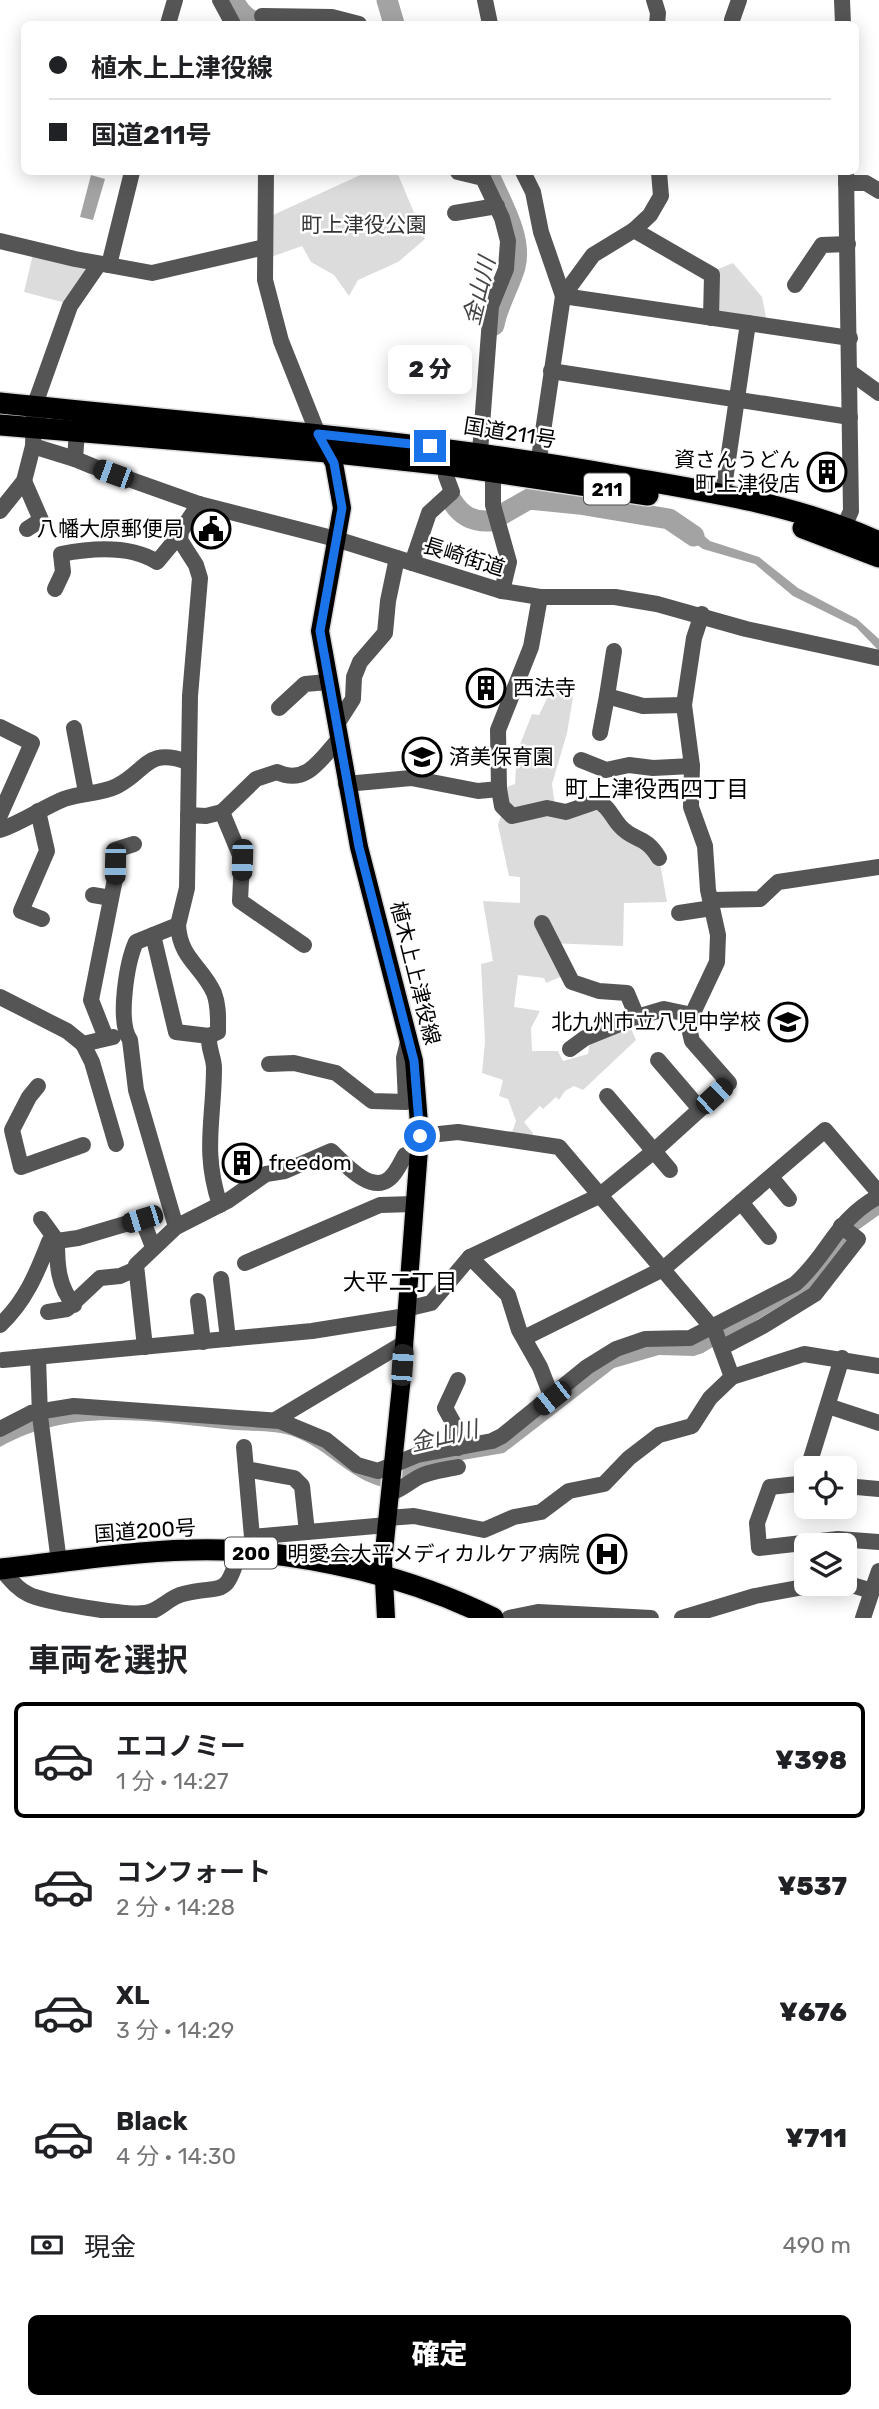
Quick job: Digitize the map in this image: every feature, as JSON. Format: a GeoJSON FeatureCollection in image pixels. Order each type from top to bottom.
{"type":"FeatureCollection","features":[{"type":"Feature","properties":{"kind":"highway","name":"国道211号"},"geometry":{"type":"LineString","coordinates":[[0,404],[33,427],[323,443],[493,471],[538,469],[723,494],[781,506],[841,533],[879,557]]}},
{"type":"Feature","properties":{"kind":"highway","name":"国道211号"},"geometry":{"type":"LineString","coordinates":[[0,425],[480,452],[538,469],[879,542]]}},
{"type":"Feature","properties":{"kind":"highway","name":"国道200号"},"geometry":{"type":"LineString","coordinates":[[0,1569],[178,1551],[248,1547],[384,1576],[435,1593],[493,1618]]}},
{"type":"Feature","properties":{"kind":"main road","name":"植木上上津役線"},"geometry":{"type":"LineString","coordinates":[[323,443],[334,463],[342,508],[320,631],[359,847],[409,1038],[419,1144],[384,1576],[386,1618]]}},
{"type":"Feature","properties":{"kind":"street"},"geometry":{"type":"LineString","coordinates":[[170,21],[175,0]]}},
{"type":"Feature","properties":{"kind":"street"},"geometry":{"type":"LineString","coordinates":[[220,0],[231,21]]}},
{"type":"Feature","properties":{"kind":"street"},"geometry":{"type":"LineString","coordinates":[[485,0],[489,21]]}},
{"type":"Feature","properties":{"kind":"street"},"geometry":{"type":"LineString","coordinates":[[654,0],[657,21]]}},
{"type":"Feature","properties":{"kind":"street"},"geometry":{"type":"LineString","coordinates":[[732,20],[739,0]]}},
{"type":"Feature","properties":{"kind":"street"},"geometry":{"type":"LineString","coordinates":[[842,0],[843,21]]}},
{"type":"Feature","properties":{"kind":"street"},"geometry":{"type":"LineString","coordinates":[[262,15],[332,17],[347,21]]}},
{"type":"Feature","properties":{"kind":"street"},"geometry":{"type":"LineString","coordinates":[[0,511],[24,481],[33,427],[70,306],[104,264],[131,175]]}},
{"type":"Feature","properties":{"kind":"street"},"geometry":{"type":"LineString","coordinates":[[265,175],[265,280],[281,341],[323,443]]}},
{"type":"Feature","properties":{"kind":"street"},"geometry":{"type":"LineString","coordinates":[[470,175],[483,178],[497,206],[508,241],[506,268],[491,306],[480,452]]}},
{"type":"Feature","properties":{"kind":"street"},"geometry":{"type":"LineString","coordinates":[[524,175],[533,192],[541,232],[563,296]]}},
{"type":"Feature","properties":{"kind":"street"},"geometry":{"type":"LineString","coordinates":[[538,469],[563,296],[593,255],[634,230],[650,215],[661,196],[659,175]]}},
{"type":"Feature","properties":{"kind":"street"},"geometry":{"type":"LineString","coordinates":[[841,533],[850,512],[846,177],[866,183],[879,191]]}},
{"type":"Feature","properties":{"kind":"street"},"geometry":{"type":"LineString","coordinates":[[455,213],[497,206]]}},
{"type":"Feature","properties":{"kind":"street"},"geometry":{"type":"LineString","coordinates":[[634,230],[712,275],[711,318]]}},
{"type":"Feature","properties":{"kind":"street"},"geometry":{"type":"LineString","coordinates":[[0,241],[152,273],[265,247]]}},
{"type":"Feature","properties":{"kind":"street"},"geometry":{"type":"LineString","coordinates":[[794,285],[822,245],[848,244]]}},
{"type":"Feature","properties":{"kind":"street"},"geometry":{"type":"LineString","coordinates":[[563,296],[850,338]]}},
{"type":"Feature","properties":{"kind":"street"},"geometry":{"type":"LineString","coordinates":[[723,494],[748,323]]}},
{"type":"Feature","properties":{"kind":"street"},"geometry":{"type":"LineString","coordinates":[[551,371],[850,417]]}},
{"type":"Feature","properties":{"kind":"street"},"geometry":{"type":"LineString","coordinates":[[850,372],[879,393]]}},
{"type":"Feature","properties":{"kind":"street","name":"長崎街道"},"geometry":{"type":"LineString","coordinates":[[33,427],[75,459],[199,504],[336,539],[502,591],[540,597],[615,597],[702,614],[746,629],[879,658]]}},
{"type":"Feature","properties":{"kind":"street"},"geometry":{"type":"LineString","coordinates":[[75,459],[77,430]]}},
{"type":"Feature","properties":{"kind":"street"},"geometry":{"type":"LineString","coordinates":[[188,815],[206,816],[222,812],[256,779],[277,772],[291,779],[302,776],[338,732],[353,699],[354,677],[360,662],[385,634],[388,601],[405,561],[429,513],[452,492],[446,476],[447,465]]}},
{"type":"Feature","properties":{"kind":"street"},"geometry":{"type":"LineString","coordinates":[[493,471],[493,505],[509,562],[502,591]]}},
{"type":"Feature","properties":{"kind":"street"},"geometry":{"type":"LineString","coordinates":[[24,481],[41,520],[27,528]]}},
{"type":"Feature","properties":{"kind":"street"},"geometry":{"type":"LineString","coordinates":[[153,934],[176,1032],[209,1036],[218,1032],[218,1007],[214,992],[184,953],[178,925],[187,888],[191,663],[200,578],[196,565],[180,540],[181,531],[199,504]]}},
{"type":"Feature","properties":{"kind":"street"},"geometry":{"type":"LineString","coordinates":[[55,589],[63,572],[61,554],[83,550],[140,551],[157,562],[172,544],[180,540]]}},
{"type":"Feature","properties":{"kind":"street"},"geometry":{"type":"LineString","coordinates":[[540,597],[531,648],[498,730],[499,789],[502,806],[512,816],[547,808],[566,812],[598,801],[606,806],[622,829],[650,844],[659,858]]}},
{"type":"Feature","properties":{"kind":"street"},"geometry":{"type":"LineString","coordinates":[[3,1360],[312,1331],[406,1312],[431,1303],[470,1257],[599,1196],[654,1151],[729,1083],[692,1041],[689,1028],[692,1015],[717,962],[718,935],[708,890],[705,846],[691,807],[691,766],[684,705],[695,638],[702,614]]}},
{"type":"Feature","properties":{"kind":"street"},"geometry":{"type":"LineString","coordinates":[[600,733],[614,651]]}},
{"type":"Feature","properties":{"kind":"street"},"geometry":{"type":"LineString","coordinates":[[279,708],[305,684],[328,682]]}},
{"type":"Feature","properties":{"kind":"street"},"geometry":{"type":"LineString","coordinates":[[607,696],[643,706],[684,705]]}},
{"type":"Feature","properties":{"kind":"street"},"geometry":{"type":"LineString","coordinates":[[0,727],[32,743],[0,815]]}},
{"type":"Feature","properties":{"kind":"street"},"geometry":{"type":"LineString","coordinates":[[74,728],[86,792]]}},
{"type":"Feature","properties":{"kind":"street"},"geometry":{"type":"LineString","coordinates":[[0,830],[86,792],[115,787],[145,762],[157,757],[173,757],[188,762]]}},
{"type":"Feature","properties":{"kind":"street"},"geometry":{"type":"LineString","coordinates":[[581,760],[606,770],[629,765],[653,768],[691,766]]}},
{"type":"Feature","properties":{"kind":"street"},"geometry":{"type":"LineString","coordinates":[[346,785],[411,778],[478,790],[499,789]]}},
{"type":"Feature","properties":{"kind":"street"},"geometry":{"type":"LineString","coordinates":[[38,811],[47,851],[28,870],[21,911],[41,919]]}},
{"type":"Feature","properties":{"kind":"street"},"geometry":{"type":"LineString","coordinates":[[222,812],[242,860],[240,901],[304,945]]}},
{"type":"Feature","properties":{"kind":"street"},"geometry":{"type":"LineString","coordinates":[[106,1038],[91,1000],[111,898],[115,849],[134,844]]}},
{"type":"Feature","properties":{"kind":"street"},"geometry":{"type":"LineString","coordinates":[[679,913],[712,904],[760,899],[778,882],[879,867]]}},
{"type":"Feature","properties":{"kind":"street"},"geometry":{"type":"LineString","coordinates":[[93,895],[111,898]]}},
{"type":"Feature","properties":{"kind":"street"},"geometry":{"type":"LineString","coordinates":[[542,923],[572,982],[599,991],[627,993],[637,1017]]}},
{"type":"Feature","properties":{"kind":"street"},"geometry":{"type":"LineString","coordinates":[[176,1227],[136,1090],[130,1040],[125,1034],[128,960],[136,942],[178,925]]}},
{"type":"Feature","properties":{"kind":"street"},"geometry":{"type":"LineString","coordinates":[[0,997],[67,1031],[83,1044],[92,1062],[116,1144]]}},
{"type":"Feature","properties":{"kind":"street"},"geometry":{"type":"LineString","coordinates":[[570,1049],[584,1038],[664,1009],[692,1015]]}},
{"type":"Feature","properties":{"kind":"street"},"geometry":{"type":"LineString","coordinates":[[83,1044],[125,1034]]}},
{"type":"Feature","properties":{"kind":"street"},"geometry":{"type":"LineString","coordinates":[[209,1036],[208,1051],[215,1065],[210,1104],[210,1167],[220,1205]]}},
{"type":"Feature","properties":{"kind":"street"},"geometry":{"type":"LineString","coordinates":[[269,1065],[294,1063],[337,1073],[372,1101],[406,1102],[404,1058],[409,1038]]}},
{"type":"Feature","properties":{"kind":"street"},"geometry":{"type":"LineString","coordinates":[[658,1060],[700,1109]]}},
{"type":"Feature","properties":{"kind":"street"},"geometry":{"type":"LineString","coordinates":[[38,1086],[6,1129],[20,1173],[83,1145]]}},
{"type":"Feature","properties":{"kind":"street"},"geometry":{"type":"LineString","coordinates":[[607,1096],[670,1170]]}},
{"type":"Feature","properties":{"kind":"street"},"geometry":{"type":"LineString","coordinates":[[524,1338],[663,1269],[825,1130],[879,1195],[851,1214],[847,1230],[810,1271],[718,1338]]}},
{"type":"Feature","properties":{"kind":"street"},"geometry":{"type":"LineString","coordinates":[[145,1348],[136,1265],[176,1227],[220,1205],[266,1174],[285,1171],[331,1152],[363,1178],[380,1182],[390,1179],[405,1155],[419,1144],[458,1132],[559,1147],[718,1338],[732,1377]]}},
{"type":"Feature","properties":{"kind":"street"},"geometry":{"type":"LineString","coordinates":[[771,1177],[789,1199]]}},
{"type":"Feature","properties":{"kind":"street"},"geometry":{"type":"LineString","coordinates":[[741,1202],[769,1237]]}},
{"type":"Feature","properties":{"kind":"street"},"geometry":{"type":"LineString","coordinates":[[245,1263],[380,1205],[414,1204]]}},
{"type":"Feature","properties":{"kind":"street"},"geometry":{"type":"LineString","coordinates":[[41,1219],[57,1241],[57,1263],[63,1292],[74,1305]]}},
{"type":"Feature","properties":{"kind":"street"},"geometry":{"type":"LineString","coordinates":[[0,1325],[15,1311],[35,1278],[49,1242],[78,1238],[142,1219],[153,1247]]}},
{"type":"Feature","properties":{"kind":"street"},"geometry":{"type":"LineString","coordinates":[[392,1480],[418,1455],[502,1436],[587,1367],[616,1349],[645,1339],[718,1338],[763,1326],[814,1294],[858,1238],[847,1230]]}},
{"type":"Feature","properties":{"kind":"street"},"geometry":{"type":"LineString","coordinates":[[470,1257],[508,1296],[552,1398]]}},
{"type":"Feature","properties":{"kind":"street"},"geometry":{"type":"LineString","coordinates":[[48,1312],[74,1305],[100,1278],[120,1276],[136,1269]]}},
{"type":"Feature","properties":{"kind":"street"},"geometry":{"type":"LineString","coordinates":[[221,1279],[228,1339]]}},
{"type":"Feature","properties":{"kind":"street"},"geometry":{"type":"LineString","coordinates":[[198,1301],[203,1342]]}},
{"type":"Feature","properties":{"kind":"street"},"geometry":{"type":"LineString","coordinates":[[275,1420],[404,1343]]}},
{"type":"Feature","properties":{"kind":"street"},"geometry":{"type":"LineString","coordinates":[[248,1547],[307,1532],[414,1516],[484,1530],[514,1517],[541,1512],[569,1491],[604,1484],[629,1458],[660,1435],[692,1426],[710,1398],[732,1377],[804,1354],[879,1366]]}},
{"type":"Feature","properties":{"kind":"street"},"geometry":{"type":"LineString","coordinates":[[38,1357],[41,1419],[59,1562]]}},
{"type":"Feature","properties":{"kind":"street"},"geometry":{"type":"LineString","coordinates":[[813,1456],[842,1358]]}},
{"type":"Feature","properties":{"kind":"street"},"geometry":{"type":"LineString","coordinates":[[458,1380],[445,1408],[455,1426],[458,1448]]}},
{"type":"Feature","properties":{"kind":"street"},"geometry":{"type":"LineString","coordinates":[[0,1429],[100,1406],[275,1420],[326,1440],[368,1470],[392,1480],[458,1467]]}},
{"type":"Feature","properties":{"kind":"street"},"geometry":{"type":"LineString","coordinates":[[828,1406],[879,1423]]}},
{"type":"Feature","properties":{"kind":"street"},"geometry":{"type":"LineString","coordinates":[[0,1569],[28,1594],[53,1602],[126,1615],[144,1614],[159,1609],[181,1594],[217,1591],[233,1576],[248,1547],[244,1447]]}},
{"type":"Feature","properties":{"kind":"street"},"geometry":{"type":"LineString","coordinates":[[246,1469],[294,1478],[302,1486],[307,1532]]}},
{"type":"Feature","properties":{"kind":"street"},"geometry":{"type":"LineString","coordinates":[[794,1480],[769,1487],[757,1523],[759,1548],[838,1539],[879,1542]]}},
{"type":"Feature","properties":{"kind":"street"},"geometry":{"type":"LineString","coordinates":[[857,1487],[879,1489]]}},
{"type":"Feature","properties":{"kind":"street"},"geometry":{"type":"LineString","coordinates":[[863,1618],[879,1571]]}},
{"type":"Feature","properties":{"kind":"street"},"geometry":{"type":"LineString","coordinates":[[857,1587],[872,1591]]}},
{"type":"Feature","properties":{"kind":"street"},"geometry":{"type":"LineString","coordinates":[[682,1618],[755,1596],[794,1589]]}},
{"type":"Feature","properties":{"kind":"street"},"geometry":{"type":"LineString","coordinates":[[509,1618],[538,1612],[650,1618]]}},
{"type":"Feature","properties":{"kind":"green space","name":"町上津役公園"},"geometry":{"type":"Polygon","coordinates":[[[360,175],[398,175],[425,239],[398,262],[358,280],[349,296],[334,275],[311,262],[302,246],[271,257],[273,215],[360,175]]]}},
{"type":"Feature","properties":{"kind":"green space"},"geometry":{"type":"Polygon","coordinates":[[[33,254],[84,266],[88,271],[66,303],[24,292],[33,254]]]}},
{"type":"Feature","properties":{"kind":"green space"},"geometry":{"type":"Polygon","coordinates":[[[733,263],[762,297],[767,322],[715,314],[716,270],[733,263]]]}},
{"type":"Feature","properties":{"kind":"green space"},"geometry":{"type":"Polygon","coordinates":[[[552,688],[566,691],[573,697],[567,733],[552,784],[555,806],[597,804],[660,863],[667,902],[624,903],[623,946],[549,943],[565,975],[546,983],[544,978],[518,975],[514,1007],[540,1011],[531,1028],[532,1051],[558,1051],[563,1061],[588,1054],[590,1041],[630,1026],[636,1040],[583,1090],[574,1086],[565,1091],[559,1100],[556,1097],[543,1109],[540,1106],[524,1122],[533,1133],[532,1138],[511,1135],[516,1121],[508,1099],[499,1096],[503,1080],[482,1073],[485,1041],[481,964],[493,961],[483,901],[520,903],[520,877],[509,876],[498,825],[506,801],[504,788],[515,784],[517,752],[532,714],[539,715],[552,688]]]}},
{"type":"Feature","properties":{"kind":"shaded area"},"geometry":{"type":"Polygon","coordinates":[[[91,175],[105,179],[93,220],[80,217],[91,175]]]}},
{"type":"Feature","properties":{"kind":"shaded area"},"geometry":{"type":"Polygon","coordinates":[[[684,519],[710,541],[759,557],[798,588],[857,619],[879,639],[879,651],[856,627],[793,596],[755,564],[703,549],[663,521],[684,519]]]}},
{"type":"Feature","properties":{"kind":"shaded area"},"geometry":{"type":"Polygon","coordinates":[[[879,1202],[879,1215],[858,1230],[818,1283],[703,1353],[694,1356],[659,1355],[614,1368],[504,1453],[427,1466],[383,1487],[359,1478],[307,1442],[287,1434],[269,1432],[110,1420],[54,1426],[27,1434],[0,1447],[0,1433],[35,1417],[76,1410],[261,1423],[311,1436],[357,1468],[489,1447],[620,1352],[659,1344],[797,1290],[841,1233],[879,1202]]]}},
{"type":"Feature","properties":{"kind":"waterway"},"geometry":{"type":"LineString","coordinates":[[233,0],[239,10],[252,21]]}},
{"type":"Feature","properties":{"kind":"waterway","name":"金山川"},"geometry":{"type":"LineString","coordinates":[[387,0],[393,21]]}},
{"type":"Feature","properties":{"kind":"waterway","name":"金山川"},"geometry":{"type":"LineString","coordinates":[[489,175],[513,231],[517,255],[494,325]]}},
{"type":"Feature","properties":{"kind":"waterway","name":"金山川"},"geometry":{"type":"LineString","coordinates":[[501,515],[529,499],[579,504],[669,519],[694,536]]}},
{"type":"Feature","properties":{"kind":"waterway","name":"金山川"},"geometry":{"type":"LineString","coordinates":[[452,501],[459,511],[468,517],[490,521]]}},
{"type":"Feature","properties":{"kind":"place","name":"資さんうどん 町上津役店"},"geometry":{"type":"Point","coordinates":[827,472]}},
{"type":"Feature","properties":{"kind":"place","name":"八幡大原郵便局"},"geometry":{"type":"Point","coordinates":[211,529]}},
{"type":"Feature","properties":{"kind":"place","name":"西法寺"},"geometry":{"type":"Point","coordinates":[486,688]}},
{"type":"Feature","properties":{"kind":"place","name":"済美保育園"},"geometry":{"type":"Point","coordinates":[422,757]}},
{"type":"Feature","properties":{"kind":"place","name":"北九州市立八児中学校"},"geometry":{"type":"Point","coordinates":[788,1022]}},
{"type":"Feature","properties":{"kind":"place","name":"freedom"},"geometry":{"type":"Point","coordinates":[242,1163]}},
{"type":"Feature","properties":{"kind":"place","name":"明愛会大平メディカルケア病院"},"geometry":{"type":"Point","coordinates":[607,1554]}},
{"type":"Feature","properties":{"kind":"district","name":"町上津役西四丁目"},"geometry":{"type":"Point","coordinates":[657,789]}},
{"type":"Feature","properties":{"kind":"district","name":"大平二丁目"},"geometry":{"type":"Point","coordinates":[400,1282]}},
{"type":"Feature","properties":{"kind":"route"},"geometry":{"type":"LineString","coordinates":[[420,1136],[414,1061],[359,847],[320,631],[322,607],[342,508],[334,463],[318,434],[430,446]]}}]}
